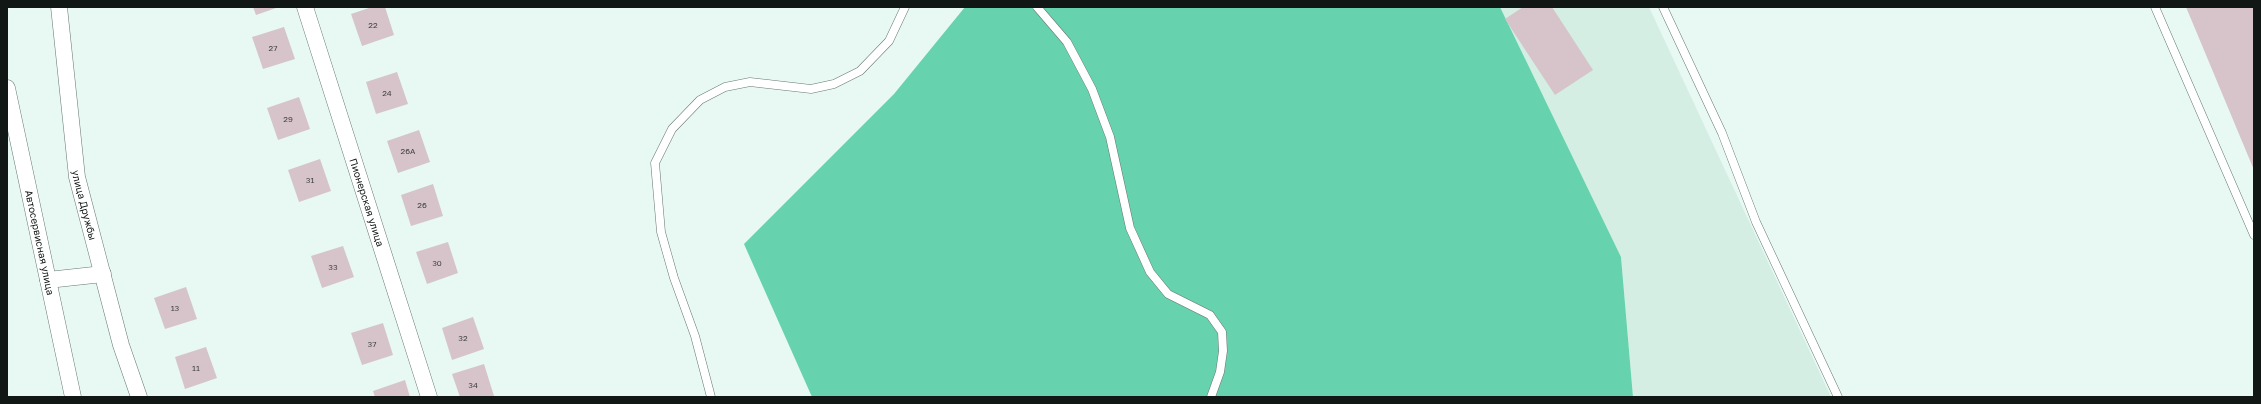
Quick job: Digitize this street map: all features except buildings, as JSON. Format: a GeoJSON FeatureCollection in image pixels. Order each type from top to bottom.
{"type":"FeatureCollection","features":[{"type":"Feature","properties":{"kind":"street","name":"улица Дружбы"},"geometry":{"type":"LineString","coordinates":[[59,7],[77,176],[121,345],[139,397]]}},
{"type":"Feature","properties":{"kind":"street","name":"Пионерская улица"},"geometry":{"type":"LineString","coordinates":[[305,7],[429,397]]}},
{"type":"Feature","properties":{"kind":"street","name":"Автосервисная улица"},"geometry":{"type":"LineString","coordinates":[[7,88],[73,397]]}},
{"type":"Feature","properties":{"kind":"street"},"geometry":{"type":"LineString","coordinates":[[48,280],[103,274]]}},
{"type":"Feature","properties":{"kind":"lane"},"geometry":{"type":"LineString","coordinates":[[711,397],[695,336],[674,278],[661,232],[655,163],[658,156],[677,124],[700,100],[725,87],[750,82],[811,89],[834,84],[860,71],[889,41],[905,7]]}},
{"type":"Feature","properties":{"kind":"lane"},"geometry":{"type":"LineString","coordinates":[[1037,7],[1066,42],[1092,89],[1110,137],[1130,228],[1150,272],[1168,294],[1210,315],[1222,332],[1223,350],[1220,372],[1211,397]]}},
{"type":"Feature","properties":{"kind":"lane"},"geometry":{"type":"LineString","coordinates":[[1664,7],[1722,133],[1756,222],[1838,397]]}},
{"type":"Feature","properties":{"kind":"lane"},"geometry":{"type":"LineString","coordinates":[[2155,7],[2254,235]]}},
{"type":"Feature","properties":{"kind":"shaded area"},"geometry":{"type":"Polygon","coordinates":[[[1500,7],[1649,7],[1831,397],[1633,397],[1621,257],[1500,7]]]}},
{"type":"Feature","properties":{"kind":"green space"},"geometry":{"type":"Polygon","coordinates":[[[965,7],[1500,7],[1621,257],[1633,397],[812,397],[744,244],[894,94],[965,7]]]}}]}
